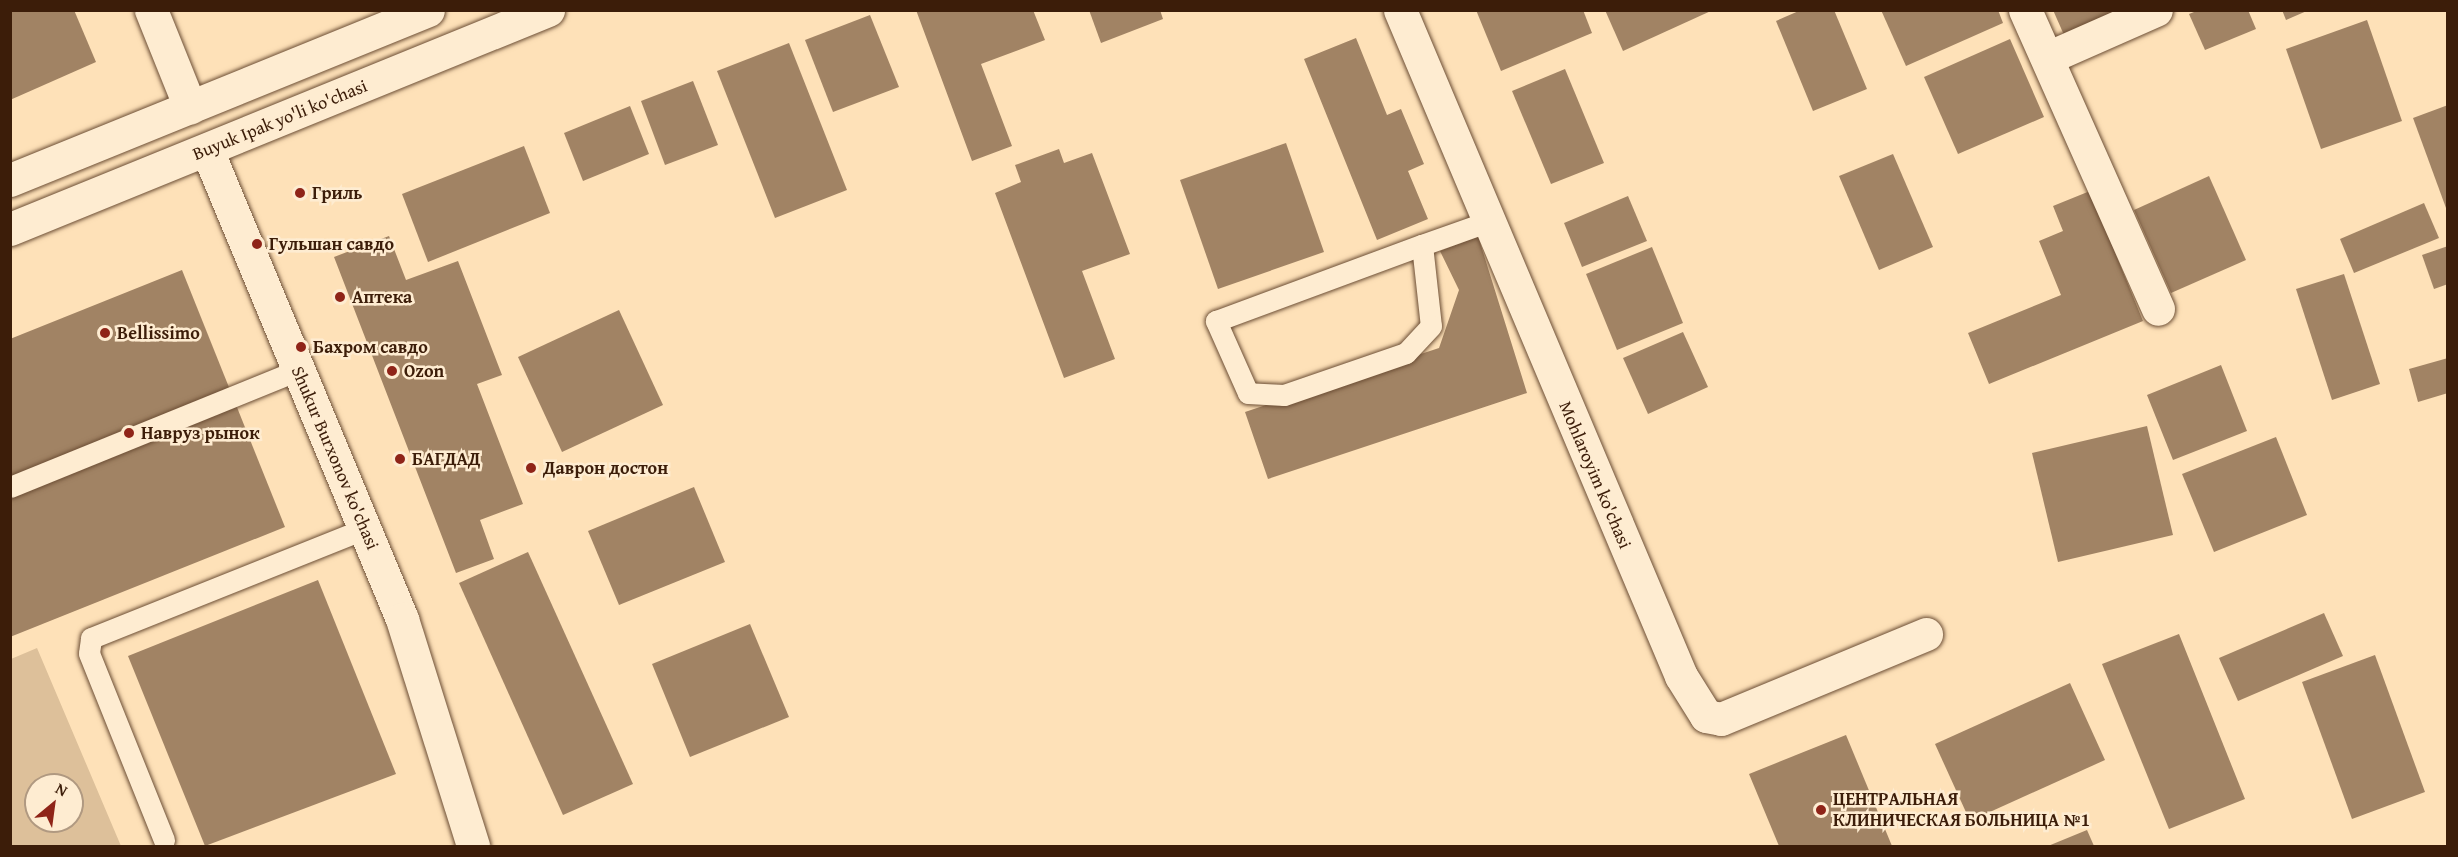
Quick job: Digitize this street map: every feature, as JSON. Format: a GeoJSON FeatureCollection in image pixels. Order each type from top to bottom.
{"type":"FeatureCollection","features":[{"type":"Feature","properties":{"kind":"street","name":"Shukur Burxonov ko'chasi"},"geometry":{"type":"LineString","coordinates":[[151,10],[402,619],[473,846]]}},
{"type":"Feature","properties":{"kind":"street"},"geometry":{"type":"LineString","coordinates":[[10,180],[428,10]]}},
{"type":"Feature","properties":{"kind":"street","name":"Buyuk Ipak yo'li ko'chasi"},"geometry":{"type":"LineString","coordinates":[[10,229],[548,10]]}},
{"type":"Feature","properties":{"kind":"street","name":"Mohlaroyim ko'chasi"},"geometry":{"type":"LineString","coordinates":[[1400,10],[1487,222],[1681,676],[1706,716],[1721,719],[1926,634]]}},
{"type":"Feature","properties":{"kind":"street"},"geometry":{"type":"LineString","coordinates":[[2025,10],[2158,309]]}},
{"type":"Feature","properties":{"kind":"street"},"geometry":{"type":"LineString","coordinates":[[2047,58],[2156,10]]}},
{"type":"Feature","properties":{"kind":"lane"},"geometry":{"type":"LineString","coordinates":[[1422,245],[1431,326],[1406,353],[1284,395],[1248,393],[1216,321],[1422,245],[1487,222]]}},
{"type":"Feature","properties":{"kind":"lane"},"geometry":{"type":"LineString","coordinates":[[10,487],[298,370]]}},
{"type":"Feature","properties":{"kind":"lane"},"geometry":{"type":"LineString","coordinates":[[164,840],[89,653],[91,638],[364,529]]}},
{"type":"Feature","properties":{"kind":"shaded area"},"geometry":{"type":"Polygon","coordinates":[[[37,648],[121,846],[11,846],[11,659],[37,648]]]}},
{"type":"Feature","properties":{"kind":"building"},"geometry":{"type":"Polygon","coordinates":[[[10,10],[74,10],[96,62],[10,100],[10,10]]]}},
{"type":"Feature","properties":{"kind":"building"},"geometry":{"type":"Polygon","coordinates":[[[916,10],[1033,10],[1045,40],[981,64],[1012,146],[972,161],[916,10]]]}},
{"type":"Feature","properties":{"kind":"building"},"geometry":{"type":"Polygon","coordinates":[[[1089,10],[1160,10],[1163,19],[1101,43],[1089,10]]]}},
{"type":"Feature","properties":{"kind":"building"},"geometry":{"type":"Polygon","coordinates":[[[1476,10],[1583,10],[1592,33],[1501,71],[1476,10]]]}},
{"type":"Feature","properties":{"kind":"building"},"geometry":{"type":"Polygon","coordinates":[[[1605,10],[1713,10],[1623,51],[1605,10]]]}},
{"type":"Feature","properties":{"kind":"building"},"geometry":{"type":"Polygon","coordinates":[[[1801,10],[1834,10],[1867,89],[1813,111],[1776,21],[1801,10]]]}},
{"type":"Feature","properties":{"kind":"building"},"geometry":{"type":"Polygon","coordinates":[[[1881,10],[1998,10],[2003,23],[1906,66],[1881,10]]]}},
{"type":"Feature","properties":{"kind":"building"},"geometry":{"type":"Polygon","coordinates":[[[2053,10],[2119,10],[2064,35],[2053,10]]]}},
{"type":"Feature","properties":{"kind":"building"},"geometry":{"type":"Polygon","coordinates":[[[2199,10],[2248,10],[2256,29],[2205,50],[2189,14],[2199,10]]]}},
{"type":"Feature","properties":{"kind":"building"},"geometry":{"type":"Polygon","coordinates":[[[2282,10],[2309,10],[2286,20],[2282,10]]]}},
{"type":"Feature","properties":{"kind":"building"},"geometry":{"type":"Polygon","coordinates":[[[870,15],[899,87],[833,112],[805,40],[870,15]]]}},
{"type":"Feature","properties":{"kind":"building"},"geometry":{"type":"Polygon","coordinates":[[[2367,20],[2402,121],[2321,149],[2286,49],[2367,20]]]}},
{"type":"Feature","properties":{"kind":"building"},"geometry":{"type":"Polygon","coordinates":[[[1356,38],[1387,115],[1401,109],[1424,164],[1408,171],[1428,219],[1377,240],[1304,59],[1356,38]]]}},
{"type":"Feature","properties":{"kind":"building"},"geometry":{"type":"Polygon","coordinates":[[[2010,39],[2044,117],[1958,154],[1924,77],[2010,39]]]}},
{"type":"Feature","properties":{"kind":"building"},"geometry":{"type":"Polygon","coordinates":[[[789,43],[847,190],[775,218],[717,71],[789,43]]]}},
{"type":"Feature","properties":{"kind":"building"},"geometry":{"type":"Polygon","coordinates":[[[1565,69],[1604,163],[1551,184],[1512,91],[1565,69]]]}},
{"type":"Feature","properties":{"kind":"building"},"geometry":{"type":"Polygon","coordinates":[[[693,81],[718,145],[665,165],[641,101],[693,81]]]}},
{"type":"Feature","properties":{"kind":"building"},"geometry":{"type":"Polygon","coordinates":[[[2448,105],[2448,207],[2446,208],[2413,118],[2448,105]]]}},
{"type":"Feature","properties":{"kind":"building"},"geometry":{"type":"Polygon","coordinates":[[[630,106],[649,154],[583,181],[564,133],[630,106]]]}},
{"type":"Feature","properties":{"kind":"building"},"geometry":{"type":"Polygon","coordinates":[[[1286,143],[1324,252],[1218,289],[1180,180],[1286,143]]]}},
{"type":"Feature","properties":{"kind":"building"},"geometry":{"type":"Polygon","coordinates":[[[524,146],[550,213],[428,262],[402,194],[524,146]]]}},
{"type":"Feature","properties":{"kind":"building"},"geometry":{"type":"Polygon","coordinates":[[[1059,149],[1064,163],[1092,153],[1130,254],[1082,271],[1115,359],[1064,378],[995,193],[1021,182],[1015,165],[1059,149]]]}},
{"type":"Feature","properties":{"kind":"building"},"geometry":{"type":"Polygon","coordinates":[[[1893,154],[1933,247],[1879,270],[1839,176],[1893,154]]]}},
{"type":"Feature","properties":{"kind":"building"},"geometry":{"type":"Polygon","coordinates":[[[2209,176],[2246,260],[2171,293],[2134,210],[2209,176]]]}},
{"type":"Feature","properties":{"kind":"building"},"geometry":{"type":"Polygon","coordinates":[[[2090,191],[2143,321],[1989,384],[1968,333],[2061,295],[2039,241],[2063,231],[2053,206],[2090,191]]]}},
{"type":"Feature","properties":{"kind":"building"},"geometry":{"type":"Polygon","coordinates":[[[1628,196],[1647,241],[1582,267],[1564,223],[1628,196]]]}},
{"type":"Feature","properties":{"kind":"building"},"geometry":{"type":"Polygon","coordinates":[[[2424,203],[2439,238],[2354,273],[2340,239],[2424,203]]]}},
{"type":"Feature","properties":{"kind":"building"},"geometry":{"type":"Polygon","coordinates":[[[389,236],[406,280],[458,261],[502,375],[477,384],[523,504],[480,520],[494,559],[456,573],[334,257],[389,236]]]}},
{"type":"Feature","properties":{"kind":"building"},"geometry":{"type":"Polygon","coordinates":[[[1478,236],[1527,393],[1268,479],[1245,412],[1439,348],[1459,290],[1440,251],[1478,236]]]}},
{"type":"Feature","properties":{"kind":"building"},"geometry":{"type":"Polygon","coordinates":[[[2448,246],[2448,284],[2434,289],[2422,255],[2448,246]]]}},
{"type":"Feature","properties":{"kind":"building"},"geometry":{"type":"Polygon","coordinates":[[[1652,247],[1683,323],[1617,350],[1586,274],[1652,247]]]}},
{"type":"Feature","properties":{"kind":"building","name":"Навруз рынок"},"geometry":{"type":"Polygon","coordinates":[[[182,270],[285,527],[10,637],[10,339],[182,270]]]}},
{"type":"Feature","properties":{"kind":"building"},"geometry":{"type":"Polygon","coordinates":[[[2344,274],[2380,384],[2332,400],[2296,289],[2344,274]]]}},
{"type":"Feature","properties":{"kind":"building"},"geometry":{"type":"Polygon","coordinates":[[[619,310],[663,405],[562,452],[518,357],[619,310]]]}},
{"type":"Feature","properties":{"kind":"building"},"geometry":{"type":"Polygon","coordinates":[[[1683,332],[1708,387],[1648,414],[1623,358],[1683,332]]]}},
{"type":"Feature","properties":{"kind":"building"},"geometry":{"type":"Polygon","coordinates":[[[2448,358],[2448,393],[2418,402],[2409,369],[2448,358]]]}},
{"type":"Feature","properties":{"kind":"building"},"geometry":{"type":"Polygon","coordinates":[[[2221,365],[2247,431],[2173,460],[2147,395],[2221,365]]]}},
{"type":"Feature","properties":{"kind":"building"},"geometry":{"type":"Polygon","coordinates":[[[2147,426],[2173,535],[2058,562],[2032,453],[2147,426]]]}},
{"type":"Feature","properties":{"kind":"building"},"geometry":{"type":"Polygon","coordinates":[[[2276,437],[2307,515],[2214,552],[2182,474],[2276,437]]]}},
{"type":"Feature","properties":{"kind":"building"},"geometry":{"type":"Polygon","coordinates":[[[694,487],[725,562],[619,605],[588,531],[694,487]]]}},
{"type":"Feature","properties":{"kind":"building"},"geometry":{"type":"Polygon","coordinates":[[[528,552],[633,784],[563,815],[459,583],[528,552]]]}},
{"type":"Feature","properties":{"kind":"building"},"geometry":{"type":"Polygon","coordinates":[[[318,580],[396,774],[205,846],[128,656],[318,580]]]}},
{"type":"Feature","properties":{"kind":"building"},"geometry":{"type":"Polygon","coordinates":[[[2324,613],[2343,656],[2238,701],[2219,658],[2324,613]]]}},
{"type":"Feature","properties":{"kind":"building"},"geometry":{"type":"Polygon","coordinates":[[[750,624],[789,717],[690,757],[652,664],[750,624]]]}},
{"type":"Feature","properties":{"kind":"building"},"geometry":{"type":"Polygon","coordinates":[[[2179,634],[2245,799],[2169,829],[2102,664],[2179,634]]]}},
{"type":"Feature","properties":{"kind":"building"},"geometry":{"type":"Polygon","coordinates":[[[2375,655],[2425,792],[2352,819],[2302,682],[2375,655]]]}},
{"type":"Feature","properties":{"kind":"building"},"geometry":{"type":"Polygon","coordinates":[[[2070,683],[2105,760],[1970,821],[1935,744],[2070,683]]]}},
{"type":"Feature","properties":{"kind":"building","name":"ЦЕНТРАЛЬНАЯ КЛИНИЧЕСКАЯ БОЛЬНИЦА №1"},"geometry":{"type":"Polygon","coordinates":[[[1846,735],[1892,846],[1779,846],[1749,774],[1846,735]]]}},
{"type":"Feature","properties":{"kind":"building","name":"ЦЕНТРАЛЬНАЯ КЛИНИЧЕСКАЯ БОЛЬНИЦА №1"},"geometry":{"type":"Polygon","coordinates":[[[2087,830],[2094,846],[2048,846],[2087,830]]]}},
{"type":"Feature","properties":{"kind":"place","name":"Гриль"},"geometry":{"type":"Point","coordinates":[300,193]}},
{"type":"Feature","properties":{"kind":"place","name":"Гульшан савдо"},"geometry":{"type":"Point","coordinates":[257,244]}},
{"type":"Feature","properties":{"kind":"place","name":"Аптека"},"geometry":{"type":"Point","coordinates":[340,297]}},
{"type":"Feature","properties":{"kind":"place","name":"Bellissimo"},"geometry":{"type":"Point","coordinates":[105,333]}},
{"type":"Feature","properties":{"kind":"place","name":"Бахром савдо"},"geometry":{"type":"Point","coordinates":[301,347]}},
{"type":"Feature","properties":{"kind":"place","name":"Ozon"},"geometry":{"type":"Point","coordinates":[392,371]}},
{"type":"Feature","properties":{"kind":"place","name":"Навруз рынок"},"geometry":{"type":"Point","coordinates":[129,433]}},
{"type":"Feature","properties":{"kind":"place","name":"БАГДАД"},"geometry":{"type":"Point","coordinates":[400,459]}},
{"type":"Feature","properties":{"kind":"place","name":"Даврон достон"},"geometry":{"type":"Point","coordinates":[531,468]}},
{"type":"Feature","properties":{"kind":"place","name":"ЦЕНТРАЛЬНАЯ КЛИНИЧЕСКАЯ БОЛЬНИЦА №1"},"geometry":{"type":"Point","coordinates":[1821,810]}}]}
